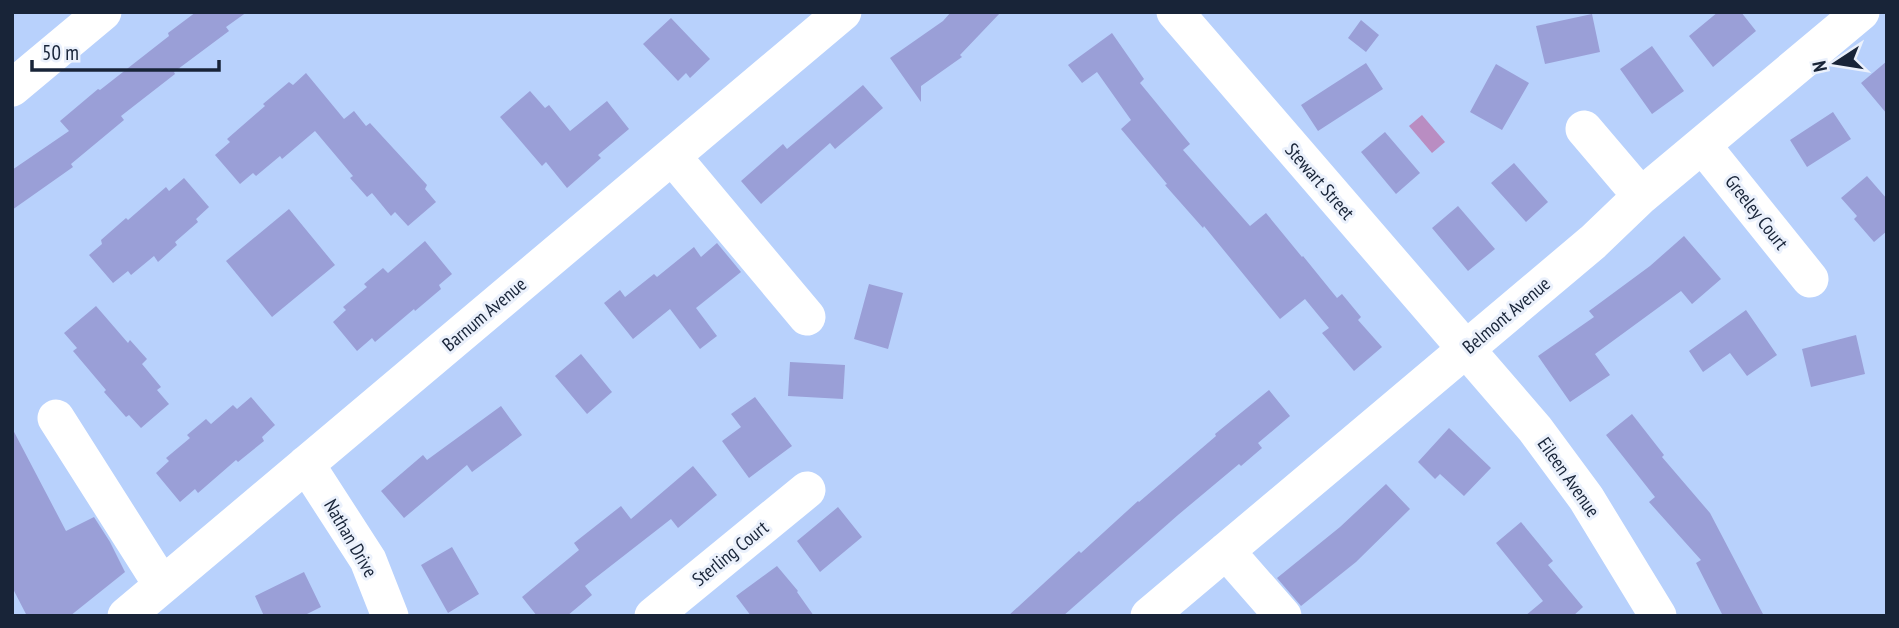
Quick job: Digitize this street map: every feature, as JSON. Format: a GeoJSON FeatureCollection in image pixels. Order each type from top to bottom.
{"type":"FeatureCollection","features":[{"type":"Feature","properties":{"kind":"street"},"geometry":{"type":"LineString","coordinates":[[12,88],[103,12]]}},
{"type":"Feature","properties":{"kind":"street","name":"Barnum Avenue"},"geometry":{"type":"LineString","coordinates":[[125,616],[843,12]]}},
{"type":"Feature","properties":{"kind":"street","name":"Stewart Street"},"geometry":{"type":"LineString","coordinates":[[1175,12],[1465,349]]}},
{"type":"Feature","properties":{"kind":"street","name":"Belmont Avenue"},"geometry":{"type":"LineString","coordinates":[[1149,616],[1861,12]]}},
{"type":"Feature","properties":{"kind":"street"},"geometry":{"type":"LineString","coordinates":[[1584,129],[1641,196]]}},
{"type":"Feature","properties":{"kind":"street","name":"Greeley Court"},"geometry":{"type":"LineString","coordinates":[[1703,146],[1810,279]]}},
{"type":"Feature","properties":{"kind":"street"},"geometry":{"type":"LineString","coordinates":[[673,156],[807,317]]}},
{"type":"Feature","properties":{"kind":"street","name":"Eileen Avenue"},"geometry":{"type":"LineString","coordinates":[[1465,349],[1535,429],[1586,498],[1658,616]]}},
{"type":"Feature","properties":{"kind":"street"},"geometry":{"type":"LineString","coordinates":[[56,418],[162,585]]}},
{"type":"Feature","properties":{"kind":"street","name":"Nathan Drive"},"geometry":{"type":"LineString","coordinates":[[306,464],[368,560],[390,616]]}},
{"type":"Feature","properties":{"kind":"street","name":"Sterling Court"},"geometry":{"type":"LineString","coordinates":[[653,616],[807,490]]}},
{"type":"Feature","properties":{"kind":"street"},"geometry":{"type":"LineString","coordinates":[[1226,551],[1283,616]]}},
{"type":"Feature","properties":{"kind":"shaded area"},"geometry":{"type":"Polygon","coordinates":[[[1422,115],[1445,142],[1432,153],[1409,126],[1422,115]]]}},
{"type":"Feature","properties":{"kind":"building"},"geometry":{"type":"Polygon","coordinates":[[[196,12],[247,12],[226,27],[229,31],[121,116],[124,120],[71,164],[73,167],[12,210],[12,170],[69,131],[60,121],[196,12]]]}},
{"type":"Feature","properties":{"kind":"building"},"geometry":{"type":"Polygon","coordinates":[[[951,12],[1001,12],[960,55],[962,57],[921,86],[921,102],[890,58],[943,21],[951,12]]]}},
{"type":"Feature","properties":{"kind":"building"},"geometry":{"type":"Polygon","coordinates":[[[1718,12],[1741,12],[1756,31],[1713,67],[1689,36],[1718,12]]]}},
{"type":"Feature","properties":{"kind":"building"},"geometry":{"type":"Polygon","coordinates":[[[1592,14],[1600,52],[1545,64],[1536,26],[1592,14]]]}},
{"type":"Feature","properties":{"kind":"building"},"geometry":{"type":"Polygon","coordinates":[[[671,18],[710,59],[690,78],[686,73],[678,81],[643,44],[671,18]]]}},
{"type":"Feature","properties":{"kind":"building"},"geometry":{"type":"Polygon","coordinates":[[[1361,20],[1379,35],[1366,52],[1348,38],[1361,20]]]}},
{"type":"Feature","properties":{"kind":"building"},"geometry":{"type":"Polygon","coordinates":[[[1112,33],[1144,79],[1140,83],[1190,144],[1183,150],[1250,226],[1266,213],[1337,298],[1342,294],[1361,317],[1358,320],[1382,347],[1354,371],[1322,333],[1329,328],[1305,299],[1280,319],[1204,226],[1203,228],[1165,185],[1167,184],[1121,129],[1131,120],[1097,72],[1082,83],[1068,65],[1112,33]]]}},
{"type":"Feature","properties":{"kind":"building"},"geometry":{"type":"Polygon","coordinates":[[[1652,46],[1684,91],[1652,114],[1620,69],[1652,46]]]}},
{"type":"Feature","properties":{"kind":"building"},"geometry":{"type":"Polygon","coordinates":[[[1887,61],[1887,114],[1861,83],[1887,61]]]}},
{"type":"Feature","properties":{"kind":"building"},"geometry":{"type":"Polygon","coordinates":[[[1366,63],[1383,89],[1318,131],[1301,105],[1366,63]]]}},
{"type":"Feature","properties":{"kind":"building"},"geometry":{"type":"Polygon","coordinates":[[[1496,64],[1529,83],[1502,130],[1470,112],[1496,64]]]}},
{"type":"Feature","properties":{"kind":"building"},"geometry":{"type":"Polygon","coordinates":[[[306,73],[344,119],[354,111],[366,126],[370,123],[427,185],[425,189],[436,202],[408,226],[395,212],[391,216],[372,193],[367,197],[315,131],[282,159],[280,156],[256,176],[253,173],[240,184],[215,155],[230,142],[227,139],[265,106],[263,104],[289,82],[293,85],[306,73]]]}},
{"type":"Feature","properties":{"kind":"building"},"geometry":{"type":"Polygon","coordinates":[[[863,85],[883,108],[835,149],[830,143],[761,204],[741,181],[783,144],[787,149],[863,85]]]}},
{"type":"Feature","properties":{"kind":"building"},"geometry":{"type":"Polygon","coordinates":[[[530,91],[545,108],[549,105],[570,131],[607,101],[629,129],[598,155],[601,158],[567,188],[546,162],[542,166],[500,117],[530,91]]]}},
{"type":"Feature","properties":{"kind":"building"},"geometry":{"type":"Polygon","coordinates":[[[1833,112],[1851,139],[1807,167],[1790,140],[1833,112]]]}},
{"type":"Feature","properties":{"kind":"building"},"geometry":{"type":"Polygon","coordinates":[[[1385,132],[1420,173],[1396,194],[1361,152],[1385,132]]]}},
{"type":"Feature","properties":{"kind":"building"},"geometry":{"type":"Polygon","coordinates":[[[1514,163],[1548,202],[1526,222],[1491,183],[1514,163]]]}},
{"type":"Feature","properties":{"kind":"building"},"geometry":{"type":"Polygon","coordinates":[[[1867,176],[1887,199],[1887,231],[1874,242],[1854,219],[1857,216],[1841,198],[1867,176]]]}},
{"type":"Feature","properties":{"kind":"building"},"geometry":{"type":"Polygon","coordinates":[[[184,178],[209,207],[196,219],[198,222],[175,242],[177,245],[158,262],[154,256],[131,275],[128,271],[113,283],[89,255],[102,244],[101,240],[126,218],[128,220],[166,187],[169,191],[184,178]]]}},
{"type":"Feature","properties":{"kind":"building"},"geometry":{"type":"Polygon","coordinates":[[[1458,206],[1495,249],[1468,271],[1432,228],[1458,206]]]}},
{"type":"Feature","properties":{"kind":"building"},"geometry":{"type":"Polygon","coordinates":[[[289,209],[335,265],[272,317],[226,261],[289,209]]]}},
{"type":"Feature","properties":{"kind":"building"},"geometry":{"type":"Polygon","coordinates":[[[1684,236],[1721,279],[1692,304],[1681,291],[1595,354],[1610,375],[1570,402],[1538,356],[1594,317],[1589,311],[1650,266],[1684,236]]]}},
{"type":"Feature","properties":{"kind":"building"},"geometry":{"type":"Polygon","coordinates":[[[425,241],[452,274],[439,285],[441,289],[415,311],[414,309],[375,342],[372,338],[357,351],[333,322],[346,310],[343,307],[367,287],[364,284],[383,268],[388,273],[425,241]]]}},
{"type":"Feature","properties":{"kind":"building"},"geometry":{"type":"Polygon","coordinates":[[[717,243],[741,272],[696,308],[717,336],[700,349],[670,309],[633,339],[604,303],[620,290],[625,297],[654,274],[657,277],[694,247],[701,257],[717,243]]]}},
{"type":"Feature","properties":{"kind":"building"},"geometry":{"type":"Polygon","coordinates":[[[869,284],[903,293],[888,349],[854,339],[869,284]]]}},
{"type":"Feature","properties":{"kind":"building"},"geometry":{"type":"Polygon","coordinates":[[[96,306],[128,343],[130,340],[147,359],[142,364],[161,387],[157,390],[169,404],[141,428],[129,415],[126,417],[104,392],[106,390],[73,351],[77,348],[64,333],[96,306]]]}},
{"type":"Feature","properties":{"kind":"building"},"geometry":{"type":"Polygon","coordinates":[[[1746,310],[1777,355],[1747,376],[1730,353],[1703,372],[1689,351],[1746,310]]]}},
{"type":"Feature","properties":{"kind":"building"},"geometry":{"type":"Polygon","coordinates":[[[1856,335],[1865,374],[1811,387],[1802,349],[1856,335]]]}},
{"type":"Feature","properties":{"kind":"building"},"geometry":{"type":"Polygon","coordinates":[[[581,354],[612,392],[587,414],[555,376],[581,354]]]}},
{"type":"Feature","properties":{"kind":"building"},"geometry":{"type":"Polygon","coordinates":[[[790,362],[845,365],[843,399],[788,396],[790,362]]]}},
{"type":"Feature","properties":{"kind":"building"},"geometry":{"type":"Polygon","coordinates":[[[1269,390],[1290,416],[1258,443],[1262,448],[1178,515],[1063,616],[1008,616],[1079,551],[1081,553],[1216,436],[1215,434],[1269,390]]]}},
{"type":"Feature","properties":{"kind":"building"},"geometry":{"type":"Polygon","coordinates":[[[251,397],[275,425],[262,437],[264,441],[238,462],[236,460],[198,493],[195,489],[180,502],[156,473],[169,461],[166,458],[190,438],[187,435],[206,419],[211,424],[233,405],[237,409],[251,397]]]}},
{"type":"Feature","properties":{"kind":"building"},"geometry":{"type":"Polygon","coordinates":[[[755,397],[792,446],[749,478],[722,441],[741,427],[731,414],[755,397]]]}},
{"type":"Feature","properties":{"kind":"building"},"geometry":{"type":"Polygon","coordinates":[[[501,406],[522,435],[472,472],[467,465],[404,518],[381,491],[423,455],[427,460],[501,406]]]}},
{"type":"Feature","properties":{"kind":"building"},"geometry":{"type":"Polygon","coordinates":[[[1632,414],[1664,455],[1662,457],[1710,513],[1764,616],[1723,616],[1696,563],[1701,560],[1649,502],[1655,497],[1606,435],[1632,414]]]}},
{"type":"Feature","properties":{"kind":"building"},"geometry":{"type":"Polygon","coordinates":[[[12,428],[66,531],[94,517],[125,572],[70,616],[27,616],[12,587],[12,428]]]}},
{"type":"Feature","properties":{"kind":"building"},"geometry":{"type":"Polygon","coordinates":[[[1449,428],[1491,468],[1464,496],[1440,474],[1435,479],[1418,462],[1449,428]]]}},
{"type":"Feature","properties":{"kind":"building"},"geometry":{"type":"Polygon","coordinates":[[[693,466],[717,495],[678,528],[671,519],[585,586],[592,595],[567,616],[537,616],[522,597],[579,550],[574,543],[621,506],[631,519],[693,466]]]}},
{"type":"Feature","properties":{"kind":"building"},"geometry":{"type":"Polygon","coordinates":[[[1386,484],[1410,509],[1356,562],[1301,606],[1277,578],[1340,527],[1386,484]]]}},
{"type":"Feature","properties":{"kind":"building"},"geometry":{"type":"Polygon","coordinates":[[[838,507],[862,537],[820,572],[797,541],[838,507]]]}},
{"type":"Feature","properties":{"kind":"building"},"geometry":{"type":"Polygon","coordinates":[[[1521,522],[1553,561],[1548,565],[1583,607],[1573,616],[1525,616],[1543,601],[1496,543],[1521,522]]]}},
{"type":"Feature","properties":{"kind":"building"},"geometry":{"type":"Polygon","coordinates":[[[452,547],[479,594],[448,613],[421,565],[452,547]]]}},
{"type":"Feature","properties":{"kind":"building"},"geometry":{"type":"Polygon","coordinates":[[[777,566],[814,616],[751,616],[736,596],[777,566]]]}},
{"type":"Feature","properties":{"kind":"building"},"geometry":{"type":"Polygon","coordinates":[[[304,572],[321,607],[303,616],[264,616],[255,596],[304,572]]]}}]}
